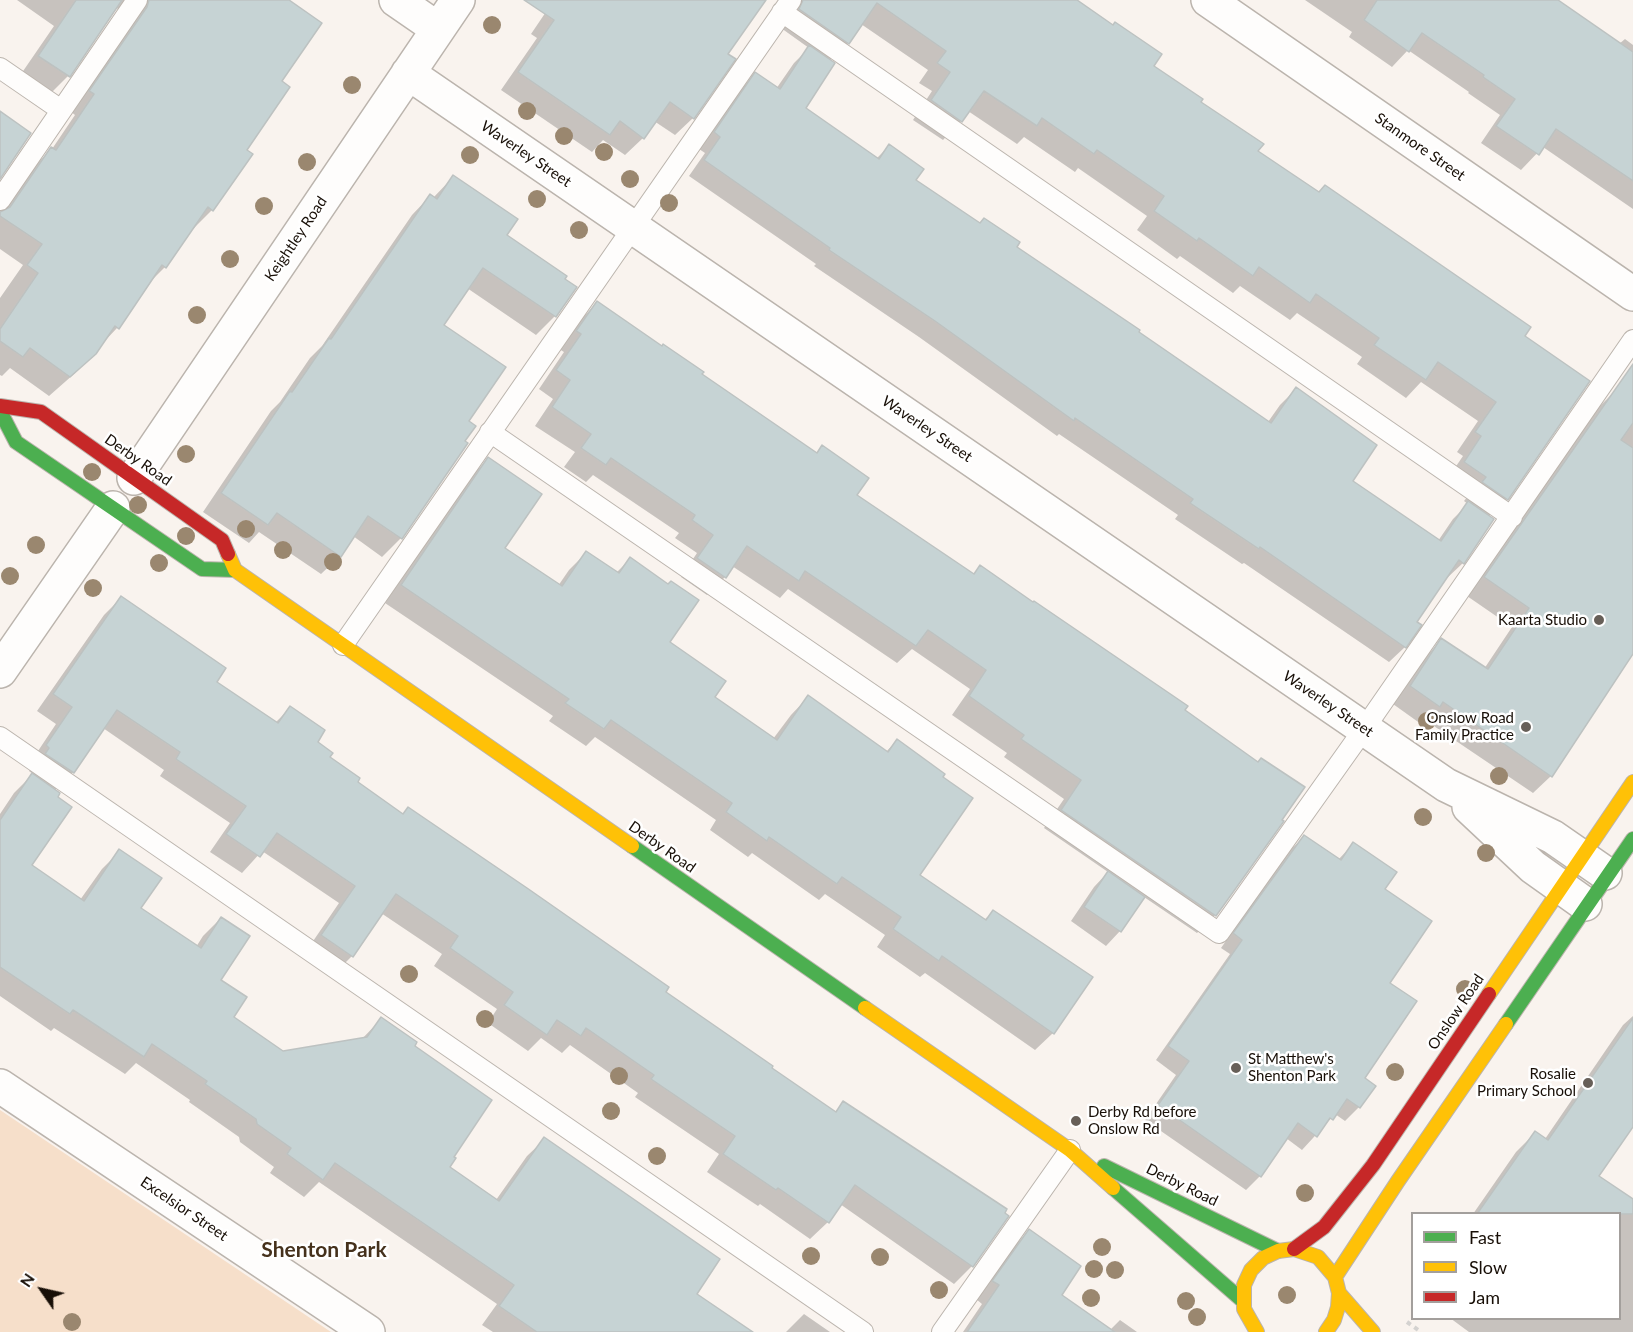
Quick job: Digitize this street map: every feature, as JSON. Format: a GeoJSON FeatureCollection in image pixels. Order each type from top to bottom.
{"type":"FeatureCollection","features":[{"type":"Feature","properties":{"kind":"street"},"geometry":{"type":"LineString","coordinates":[[396,0],[438,29]]}},
{"type":"Feature","properties":{"kind":"street","name":"Keightley Road"},"geometry":{"type":"LineString","coordinates":[[134,478],[458,0]]}},
{"type":"Feature","properties":{"kind":"street","name":"Stanmore Street"},"geometry":{"type":"LineString","coordinates":[[1208,0],[1633,294]]}},
{"type":"Feature","properties":{"kind":"street","name":"Waverley Street"},"geometry":{"type":"LineString","coordinates":[[408,73],[1446,785],[1553,837],[1608,876]]}},
{"type":"Feature","properties":{"kind":"street","name":"Derby Road"},"geometry":{"type":"LineString","coordinates":[[0,406],[41,412],[222,540],[235,570],[1070,1150],[1243,1301]]}},
{"type":"Feature","properties":{"kind":"street"},"geometry":{"type":"LineString","coordinates":[[0,411],[16,442],[202,569],[235,570]]}},
{"type":"Feature","properties":{"kind":"street"},"geometry":{"type":"LineString","coordinates":[[0,671],[113,508]]}},
{"type":"Feature","properties":{"kind":"street","name":"Onslow Road"},"geometry":{"type":"LineString","coordinates":[[1294,1249],[1324,1227],[1373,1165],[1633,782]]}},
{"type":"Feature","properties":{"kind":"street","name":"Waverley Street"},"geometry":{"type":"LineString","coordinates":[[1446,785],[1533,867],[1587,905]]}},
{"type":"Feature","properties":{"kind":"street"},"geometry":{"type":"LineString","coordinates":[[1335,1277],[1398,1181],[1633,839]]}},
{"type":"Feature","properties":{"kind":"street","name":"Excelsior Street"},"geometry":{"type":"LineString","coordinates":[[0,1086],[368,1332]]}},
{"type":"Feature","properties":{"kind":"street","name":"Derby Road"},"geometry":{"type":"LineString","coordinates":[[1070,1150],[1173,1198],[1278,1251]]}},
{"type":"Feature","properties":{"kind":"street"},"geometry":{"type":"LineString","coordinates":[[1257,1332],[1247,1318],[1243,1301],[1244,1285],[1251,1270],[1263,1258],[1278,1251],[1294,1249],[1318,1257],[1335,1277],[1339,1293],[1338,1307],[1334,1320],[1326,1332]]}},
{"type":"Feature","properties":{"kind":"street"},"geometry":{"type":"LineString","coordinates":[[1339,1293],[1373,1332]]}},
{"type":"Feature","properties":{"kind":"street"},"geometry":{"type":"LineString","coordinates":[[1240,1332],[1247,1318]]}},
{"type":"Feature","properties":{"kind":"lane"},"geometry":{"type":"LineString","coordinates":[[0,200],[137,0]]}},
{"type":"Feature","properties":{"kind":"lane"},"geometry":{"type":"LineString","coordinates":[[343,645],[786,6],[1512,517]]}},
{"type":"Feature","properties":{"kind":"lane"},"geometry":{"type":"LineString","coordinates":[[0,68],[62,110]]}},
{"type":"Feature","properties":{"kind":"lane"},"geometry":{"type":"LineString","coordinates":[[490,432],[1218,933],[1364,729],[1633,340]]}},
{"type":"Feature","properties":{"kind":"lane"},"geometry":{"type":"LineString","coordinates":[[0,737],[863,1332]]}},
{"type":"Feature","properties":{"kind":"lane"},"geometry":{"type":"LineString","coordinates":[[942,1332],[1070,1150]]}},
{"type":"Feature","properties":{"kind":"path"},"geometry":{"type":"LineString","coordinates":[[1399,1317],[1421,1332]]}},
{"type":"Feature","properties":{"kind":"shaded area"},"geometry":{"type":"Polygon","coordinates":[[[0,1110],[331,1332],[0,1332],[0,1110]]]}},
{"type":"Feature","properties":{"kind":"building"},"geometry":{"type":"Polygon","coordinates":[[[76,0],[122,0],[70,77],[38,56],[76,0]]]}},
{"type":"Feature","properties":{"kind":"building"},"geometry":{"type":"Polygon","coordinates":[[[149,0],[289,0],[322,23],[282,81],[290,87],[247,150],[253,154],[213,211],[208,207],[166,268],[162,265],[119,329],[115,326],[96,354],[70,377],[30,348],[23,357],[0,341],[0,329],[38,273],[27,265],[42,244],[0,216],[0,212],[10,207],[51,147],[56,150],[94,94],[89,91],[147,7],[149,0]]]}},
{"type":"Feature","properties":{"kind":"building"},"geometry":{"type":"Polygon","coordinates":[[[524,0],[766,0],[728,54],[736,59],[694,119],[670,102],[644,139],[620,121],[610,135],[518,72],[554,20],[524,0]]]}},
{"type":"Feature","properties":{"kind":"building"},"geometry":{"type":"Polygon","coordinates":[[[803,0],[1077,0],[1113,25],[1115,22],[1162,54],[1154,66],[1203,99],[1201,102],[1264,144],[1258,151],[1319,192],[1325,185],[1531,327],[1525,336],[1590,381],[1508,500],[1482,482],[1486,477],[1464,462],[1481,436],[1475,432],[1496,402],[1438,362],[1426,380],[1374,345],[1379,338],[1316,294],[1310,303],[1259,267],[1253,276],[1199,238],[1197,241],[1154,211],[1164,196],[1097,150],[1094,154],[1042,118],[1037,126],[984,91],[962,122],[931,100],[950,72],[937,63],[946,51],[877,3],[849,44],[799,9],[803,0]]]}},
{"type":"Feature","properties":{"kind":"building"},"geometry":{"type":"Polygon","coordinates":[[[1377,0],[1558,0],[1633,52],[1633,181],[1556,129],[1539,155],[1496,126],[1515,99],[1422,33],[1409,52],[1364,20],[1377,0]]]}},
{"type":"Feature","properties":{"kind":"building"},"geometry":{"type":"Polygon","coordinates":[[[809,45],[835,63],[806,108],[879,159],[889,144],[924,169],[916,180],[980,223],[984,218],[1020,242],[1017,247],[1140,330],[1139,332],[1271,423],[1296,387],[1377,445],[1353,481],[1441,541],[1468,501],[1494,519],[1464,564],[1459,560],[1417,622],[1422,625],[1406,648],[1260,547],[1259,549],[1190,503],[1193,499],[1075,418],[1074,421],[704,160],[720,137],[714,132],[755,72],[780,89],[809,45]]]}},
{"type":"Feature","properties":{"kind":"building"},"geometry":{"type":"Polygon","coordinates":[[[0,111],[31,133],[0,179],[0,111]]]}},
{"type":"Feature","properties":{"kind":"building"},"geometry":{"type":"Polygon","coordinates":[[[453,175],[518,219],[507,235],[567,276],[565,279],[577,287],[556,317],[483,268],[444,325],[506,367],[469,421],[476,426],[465,441],[468,443],[402,539],[368,516],[341,557],[277,513],[268,525],[221,493],[290,391],[292,392],[329,338],[331,339],[430,194],[437,199],[453,175]]]}},
{"type":"Feature","properties":{"kind":"building"},"geometry":{"type":"Polygon","coordinates":[[[597,301],[704,372],[702,374],[817,453],[822,445],[869,478],[857,495],[974,574],[980,565],[1188,706],[1185,710],[1258,762],[1261,758],[1305,787],[1282,820],[1284,821],[1216,916],[1061,810],[1081,780],[1021,739],[1024,735],[969,696],[986,670],[928,630],[916,646],[805,571],[799,581],[747,546],[726,578],[697,558],[713,535],[692,520],[695,515],[611,458],[606,465],[581,448],[591,434],[552,407],[570,380],[556,370],[581,334],[576,331],[597,301]]]}},
{"type":"Feature","properties":{"kind":"building"},"geometry":{"type":"Polygon","coordinates":[[[1633,364],[1633,423],[1621,440],[1633,448],[1633,654],[1552,777],[1443,702],[1440,707],[1410,686],[1441,638],[1488,669],[1529,608],[1484,577],[1633,364]]]}},
{"type":"Feature","properties":{"kind":"building"},"geometry":{"type":"Polygon","coordinates":[[[488,457],[542,494],[505,548],[562,586],[586,551],[619,573],[630,557],[668,584],[671,581],[699,600],[670,642],[726,681],[715,697],[777,740],[808,695],[888,752],[897,739],[945,774],[943,777],[973,798],[920,875],[986,920],[993,910],[1093,977],[1054,1034],[942,956],[939,961],[893,929],[901,917],[842,877],[837,884],[769,837],[767,841],[726,812],[732,803],[611,720],[604,729],[565,703],[569,699],[401,585],[488,457]]]}},
{"type":"Feature","properties":{"kind":"building"},"geometry":{"type":"Polygon","coordinates":[[[121,596],[226,668],[217,682],[278,723],[290,706],[325,730],[318,742],[333,753],[330,757],[360,778],[358,782],[403,814],[408,807],[527,888],[669,987],[666,992],[836,1112],[843,1101],[1007,1209],[1005,1213],[1009,1216],[973,1267],[855,1185],[829,1223],[778,1188],[776,1190],[723,1154],[735,1136],[651,1079],[654,1075],[586,1028],[581,1036],[557,1020],[547,1035],[504,1005],[513,992],[450,948],[458,936],[396,894],[353,957],[321,935],[355,886],[277,833],[260,857],[226,834],[246,806],[176,759],[180,752],[117,710],[74,773],[45,754],[49,748],[46,745],[72,707],[53,694],[121,596]]]}},
{"type":"Feature","properties":{"kind":"building"},"geometry":{"type":"Polygon","coordinates":[[[32,773],[60,793],[58,797],[72,807],[32,865],[84,901],[119,849],[162,878],[141,908],[201,948],[221,917],[250,936],[221,980],[247,997],[234,1017],[283,1051],[367,1037],[381,1017],[417,1042],[415,1046],[492,1100],[454,1157],[456,1158],[450,1167],[499,1201],[544,1137],[720,1259],[697,1294],[753,1332],[537,1332],[499,1306],[514,1285],[335,1163],[323,1180],[287,1154],[291,1148],[257,1124],[256,1119],[205,1084],[207,1081],[152,1044],[144,1057],[73,1010],[70,1014],[0,967],[0,820],[32,773]]]}},
{"type":"Feature","properties":{"kind":"building"},"geometry":{"type":"Polygon","coordinates":[[[1304,835],[1341,860],[1353,842],[1397,872],[1385,889],[1432,921],[1390,983],[1417,1001],[1365,1078],[1376,1086],[1360,1108],[1347,1099],[1333,1120],[1330,1118],[1317,1137],[1298,1123],[1261,1177],[1158,1105],[1189,1061],[1168,1046],[1242,940],[1233,933],[1304,835]]]}},
{"type":"Feature","properties":{"kind":"building"},"geometry":{"type":"Polygon","coordinates":[[[1108,871],[1145,897],[1121,932],[1084,907],[1108,871]]]}},
{"type":"Feature","properties":{"kind":"building"},"geometry":{"type":"Polygon","coordinates":[[[1633,1018],[1633,1127],[1599,1176],[1633,1199],[1633,1214],[1621,1214],[1621,1212],[1478,1212],[1535,1131],[1548,1140],[1633,1018]]]}},
{"type":"Feature","properties":{"kind":"building"},"geometry":{"type":"Polygon","coordinates":[[[1029,1229],[1081,1266],[1062,1295],[1115,1332],[967,1332],[999,1285],[992,1281],[1029,1229]]]}},
{"type":"Feature","properties":{"kind":"traffic: fast"},"geometry":{"type":"LineString","coordinates":[[0,411],[16,442],[202,569],[235,570]]}},
{"type":"Feature","properties":{"kind":"traffic: fast"},"geometry":{"type":"LineString","coordinates":[[1506,1024],[1633,839]]}},
{"type":"Feature","properties":{"kind":"traffic: fast"},"geometry":{"type":"LineString","coordinates":[[632,846],[865,1008]]}},
{"type":"Feature","properties":{"kind":"traffic: fast"},"geometry":{"type":"LineString","coordinates":[[1104,1166],[1278,1251]]}},
{"type":"Feature","properties":{"kind":"traffic: fast"},"geometry":{"type":"LineString","coordinates":[[1113,1188],[1243,1301]]}},
{"type":"Feature","properties":{"kind":"traffic: slow"},"geometry":{"type":"LineString","coordinates":[[228,554],[235,570],[632,846]]}},
{"type":"Feature","properties":{"kind":"traffic: slow"},"geometry":{"type":"LineString","coordinates":[[1489,994],[1633,782]]}},
{"type":"Feature","properties":{"kind":"traffic: slow"},"geometry":{"type":"LineString","coordinates":[[865,1008],[1070,1150],[1113,1188]]}},
{"type":"Feature","properties":{"kind":"traffic: slow"},"geometry":{"type":"LineString","coordinates":[[1335,1277],[1506,1024]]}},
{"type":"Feature","properties":{"kind":"traffic: slow"},"geometry":{"type":"LineString","coordinates":[[1257,1332],[1244,1309],[1244,1285],[1251,1270],[1263,1258],[1278,1251],[1294,1249],[1318,1257],[1335,1277],[1339,1293],[1338,1307],[1334,1320],[1326,1332]]}},
{"type":"Feature","properties":{"kind":"traffic: slow"},"geometry":{"type":"LineString","coordinates":[[1339,1293],[1373,1332]]}},
{"type":"Feature","properties":{"kind":"traffic: jam"},"geometry":{"type":"LineString","coordinates":[[0,406],[41,412],[222,540],[228,554]]}},
{"type":"Feature","properties":{"kind":"traffic: jam"},"geometry":{"type":"LineString","coordinates":[[1294,1249],[1324,1227],[1373,1165],[1489,994]]}},
{"type":"Feature","properties":{"kind":"place","name":"Kaarta Studio"},"geometry":{"type":"Point","coordinates":[1599,620]}},
{"type":"Feature","properties":{"kind":"place","name":"Onslow Road Family Practice"},"geometry":{"type":"Point","coordinates":[1526,727]}},
{"type":"Feature","properties":{"kind":"place","name":"St Matthew's Shenton Park"},"geometry":{"type":"Point","coordinates":[1236,1068]}},
{"type":"Feature","properties":{"kind":"place","name":"Rosalie Primary School"},"geometry":{"type":"Point","coordinates":[1588,1083]}},
{"type":"Feature","properties":{"kind":"place","name":"Derby Rd before Onslow Rd"},"geometry":{"type":"Point","coordinates":[1076,1121]}},
{"type":"Feature","properties":{"kind":"district","name":"Shenton Park"},"geometry":{"type":"Point","coordinates":[324,1250]}}]}
